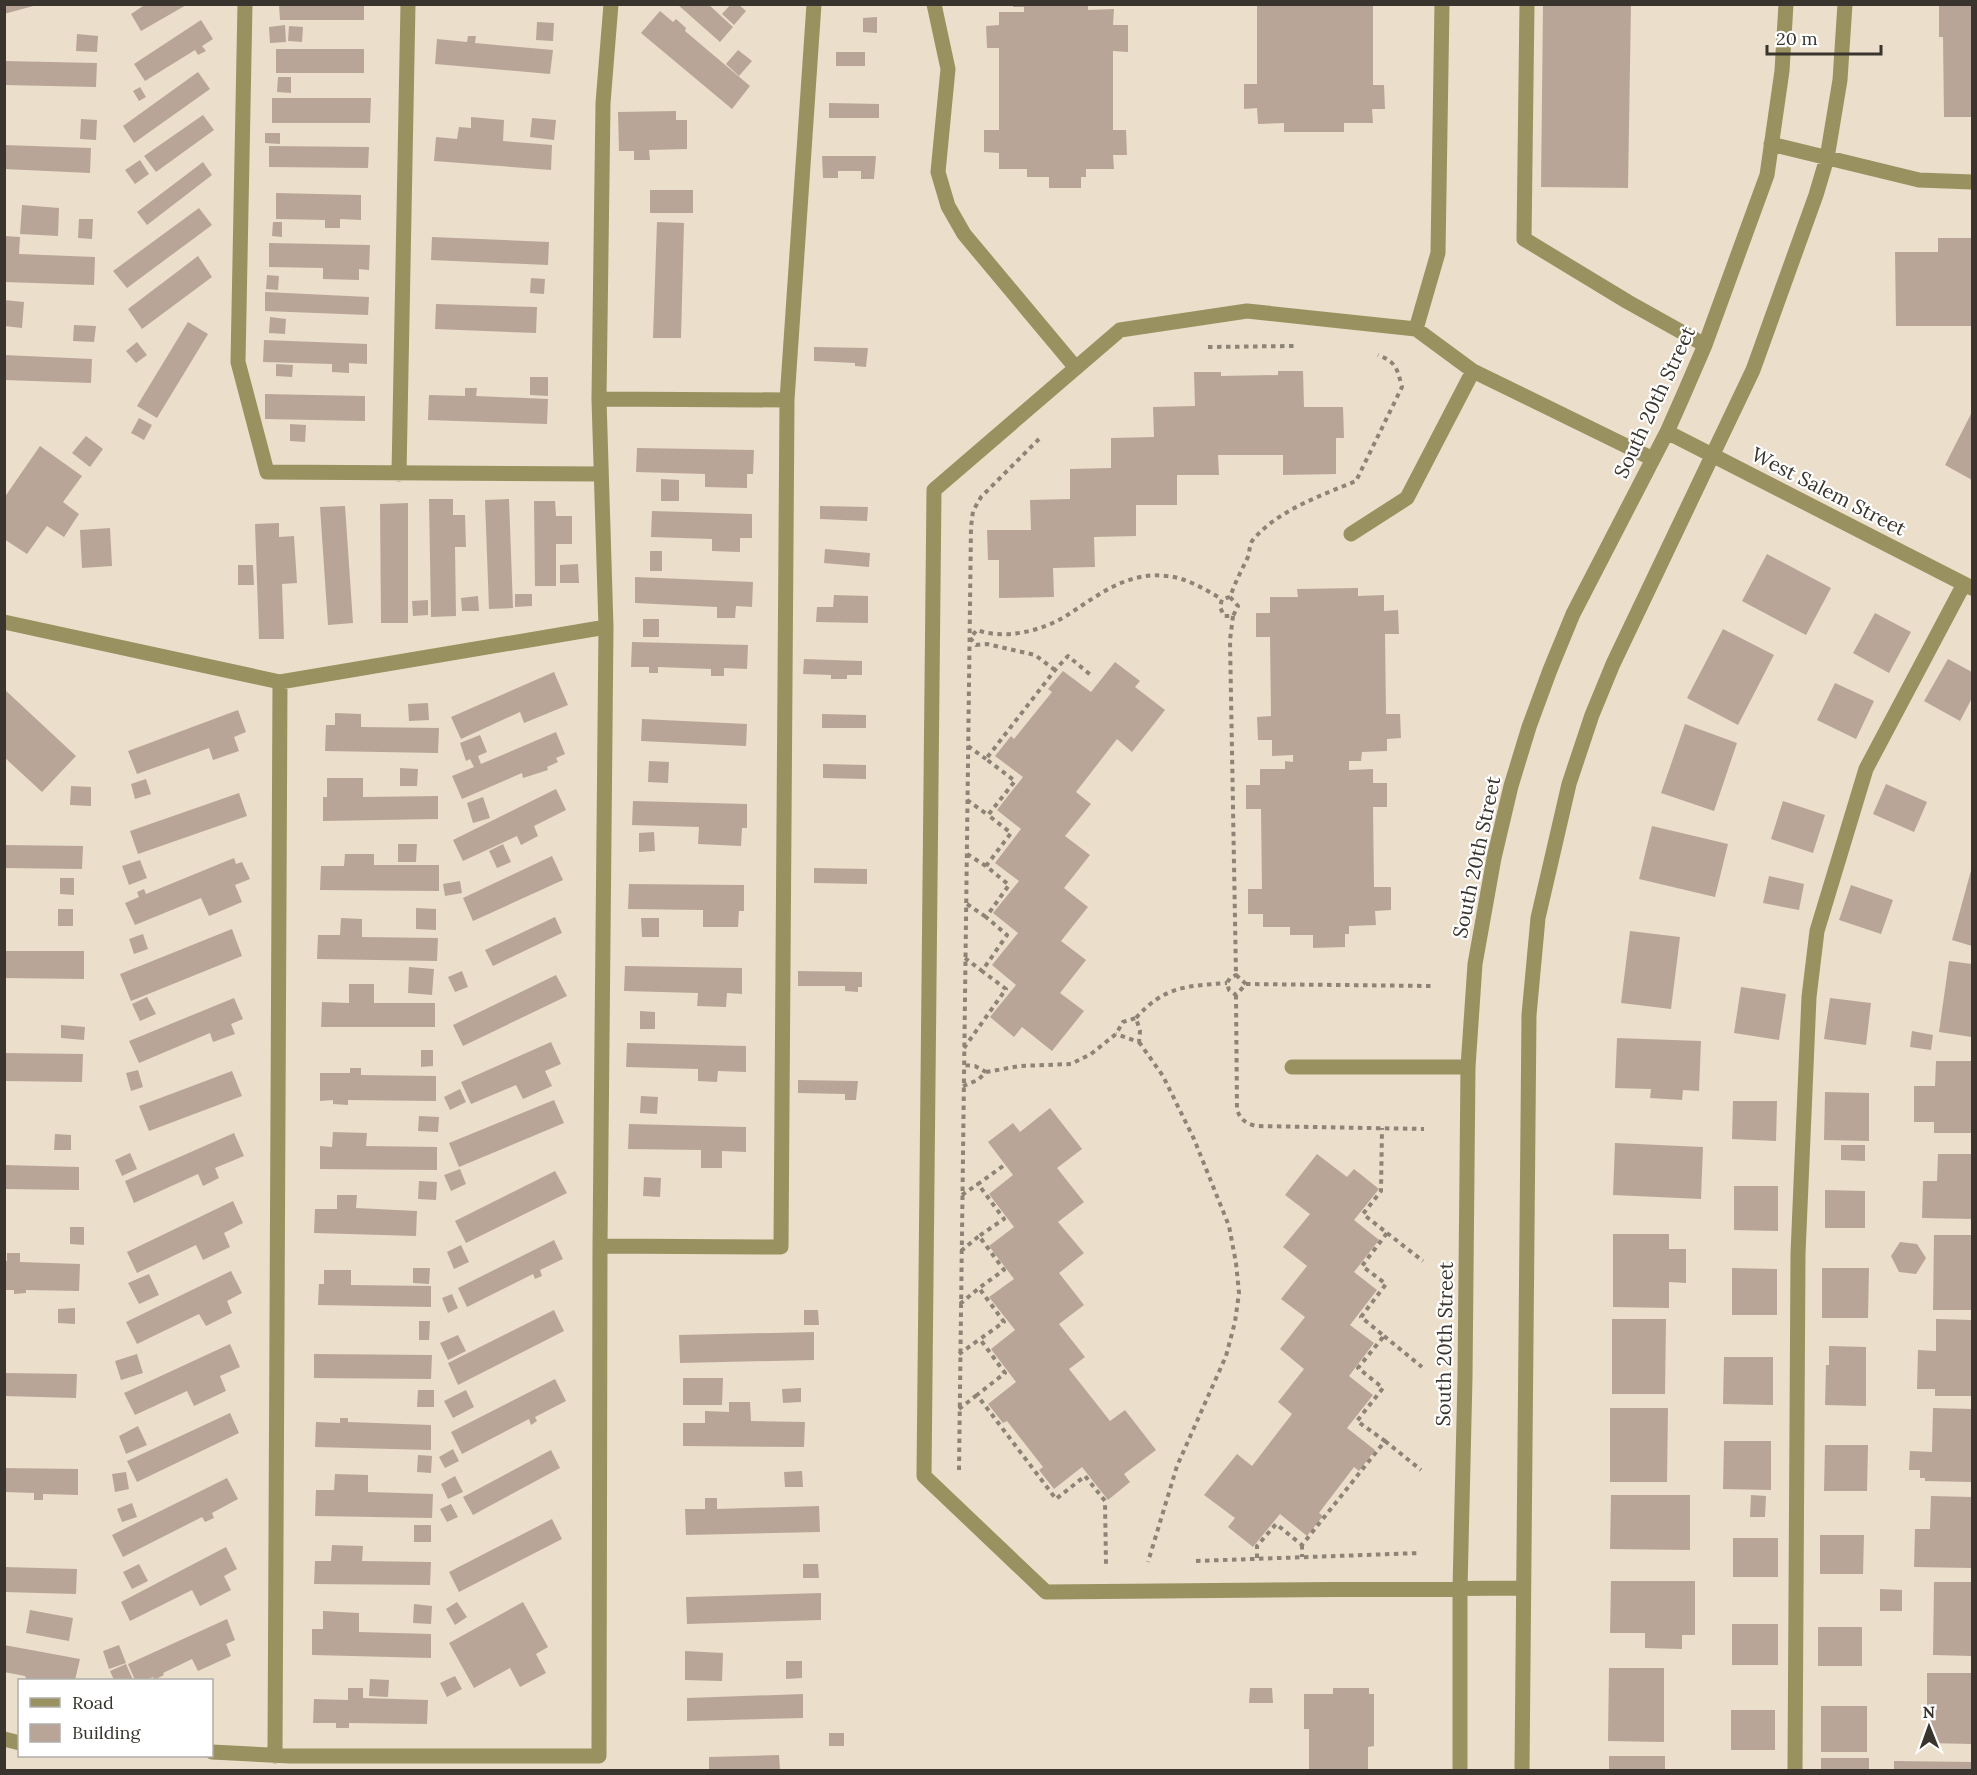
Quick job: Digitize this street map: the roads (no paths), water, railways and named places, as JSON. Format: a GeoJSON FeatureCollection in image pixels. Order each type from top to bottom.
{"type":"FeatureCollection","features":[{"type":"Feature","properties":{"kind":"street"},"geometry":{"type":"LineString","coordinates":[[245,4],[238,362],[267,472],[601,474]]}},
{"type":"Feature","properties":{"kind":"street"},"geometry":{"type":"LineString","coordinates":[[399,474],[408,4]]}},
{"type":"Feature","properties":{"kind":"street"},"geometry":{"type":"LineString","coordinates":[[213,1752],[275,1755],[599,1756],[600,1246],[606,627],[599,399],[603,103],[610,4]]}},
{"type":"Feature","properties":{"kind":"street"},"geometry":{"type":"LineString","coordinates":[[600,1246],[781,1247],[787,400],[814,4]]}},
{"type":"Feature","properties":{"kind":"street"},"geometry":{"type":"LineString","coordinates":[[934,4],[948,69],[938,172],[948,206],[964,234],[1076,368]]}},
{"type":"Feature","properties":{"kind":"street"},"geometry":{"type":"LineString","coordinates":[[1416,329],[1438,254],[1442,4]]}},
{"type":"Feature","properties":{"kind":"street"},"geometry":{"type":"LineString","coordinates":[[1527,4],[1524,239],[1628,302],[1705,345]]}},
{"type":"Feature","properties":{"kind":"street","name":"South 20th Street"},"geometry":{"type":"LineString","coordinates":[[1460,1770],[1460,1589],[1468,1067],[1475,964],[1494,858],[1511,786],[1529,727],[1573,614],[1667,432],[1705,345],[1767,175],[1782,71],[1786,4]]}},
{"type":"Feature","properties":{"kind":"street"},"geometry":{"type":"LineString","coordinates":[[1522,1770],[1529,1015],[1538,918],[1569,784],[1592,715],[1613,664],[1753,370],[1816,195],[1827,158],[1840,80],[1845,4]]}},
{"type":"Feature","properties":{"kind":"street"},"geometry":{"type":"LineString","coordinates":[[1771,144],[1919,180],[1972,182]]}},
{"type":"Feature","properties":{"kind":"street"},"geometry":{"type":"LineString","coordinates":[[1523,1588],[1046,1593],[924,1476],[934,490],[1120,330],[1246,311],[1416,329],[1473,371],[1653,459]]}},
{"type":"Feature","properties":{"kind":"street"},"geometry":{"type":"LineString","coordinates":[[1351,534],[1407,498],[1473,371]]}},
{"type":"Feature","properties":{"kind":"street"},"geometry":{"type":"LineString","coordinates":[[599,399],[787,400]]}},
{"type":"Feature","properties":{"kind":"street","name":"West Salem Street"},"geometry":{"type":"LineString","coordinates":[[1667,432],[1968,586]]}},
{"type":"Feature","properties":{"kind":"street"},"geometry":{"type":"LineString","coordinates":[[1795,1770],[1798,1254],[1809,997],[1817,931],[1866,770],[1968,586]]}},
{"type":"Feature","properties":{"kind":"street"},"geometry":{"type":"LineString","coordinates":[[4,622],[280,682],[606,627]]}},
{"type":"Feature","properties":{"kind":"street"},"geometry":{"type":"LineString","coordinates":[[275,1755],[280,682]]}},
{"type":"Feature","properties":{"kind":"street"},"geometry":{"type":"LineString","coordinates":[[1292,1067],[1468,1067]]}}]}
